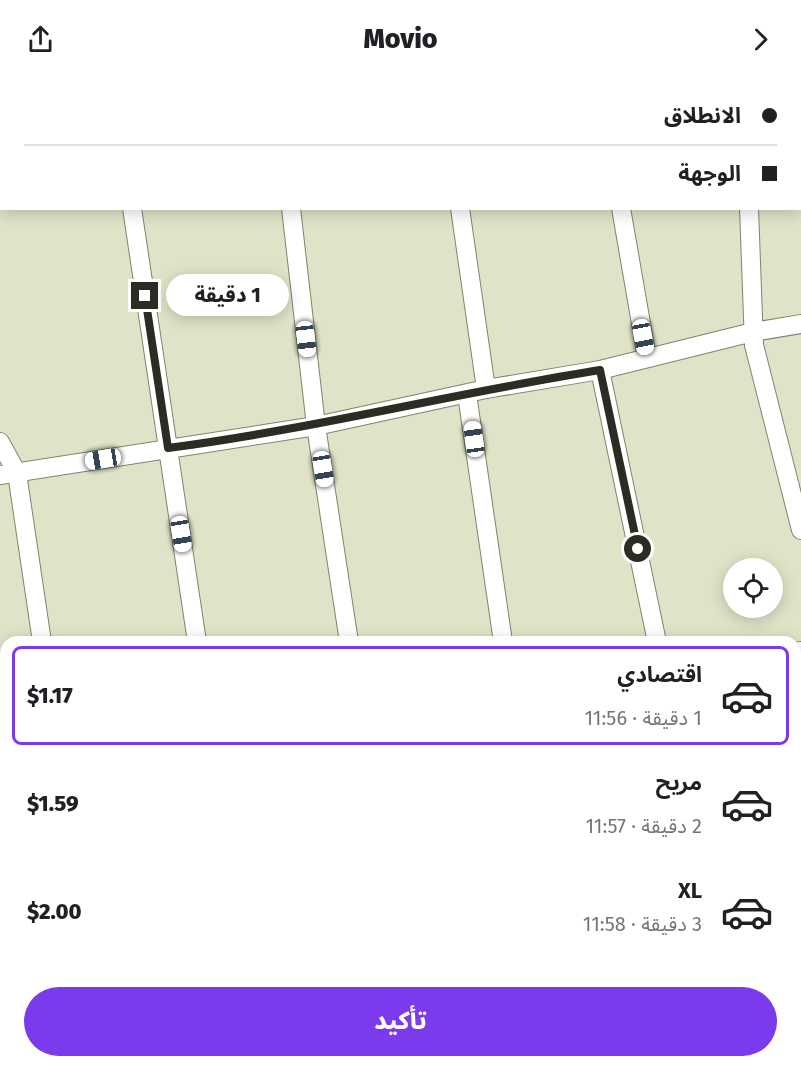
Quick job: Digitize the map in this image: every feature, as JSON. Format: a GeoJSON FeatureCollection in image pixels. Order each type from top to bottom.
{"type":"FeatureCollection","features":[{"type":"Feature","properties":{"kind":"street"},"geometry":{"type":"LineString","coordinates":[[132,210],[196,636]]}},
{"type":"Feature","properties":{"kind":"street"},"geometry":{"type":"LineString","coordinates":[[291,210],[316,426],[348,636]]}},
{"type":"Feature","properties":{"kind":"street"},"geometry":{"type":"LineString","coordinates":[[460,210],[486,389]]}},
{"type":"Feature","properties":{"kind":"street"},"geometry":{"type":"LineString","coordinates":[[621,210],[647,358]]}},
{"type":"Feature","properties":{"kind":"street"},"geometry":{"type":"LineString","coordinates":[[749,210],[753,332],[758,364],[801,530]]}},
{"type":"Feature","properties":{"kind":"street"},"geometry":{"type":"LineString","coordinates":[[8,474],[316,426],[486,389],[600,370],[753,332],[801,324]]}},
{"type":"Feature","properties":{"kind":"street"},"geometry":{"type":"LineString","coordinates":[[600,370],[656,636]]}},
{"type":"Feature","properties":{"kind":"street"},"geometry":{"type":"LineString","coordinates":[[467,394],[502,636]]}},
{"type":"Feature","properties":{"kind":"street"},"geometry":{"type":"LineString","coordinates":[[0,442],[41,636]]}},
{"type":"Feature","properties":{"kind":"route"},"geometry":{"type":"LineString","coordinates":[[145,296],[168,448],[249,438],[316,426],[486,389],[600,370],[638,549]]}}]}
